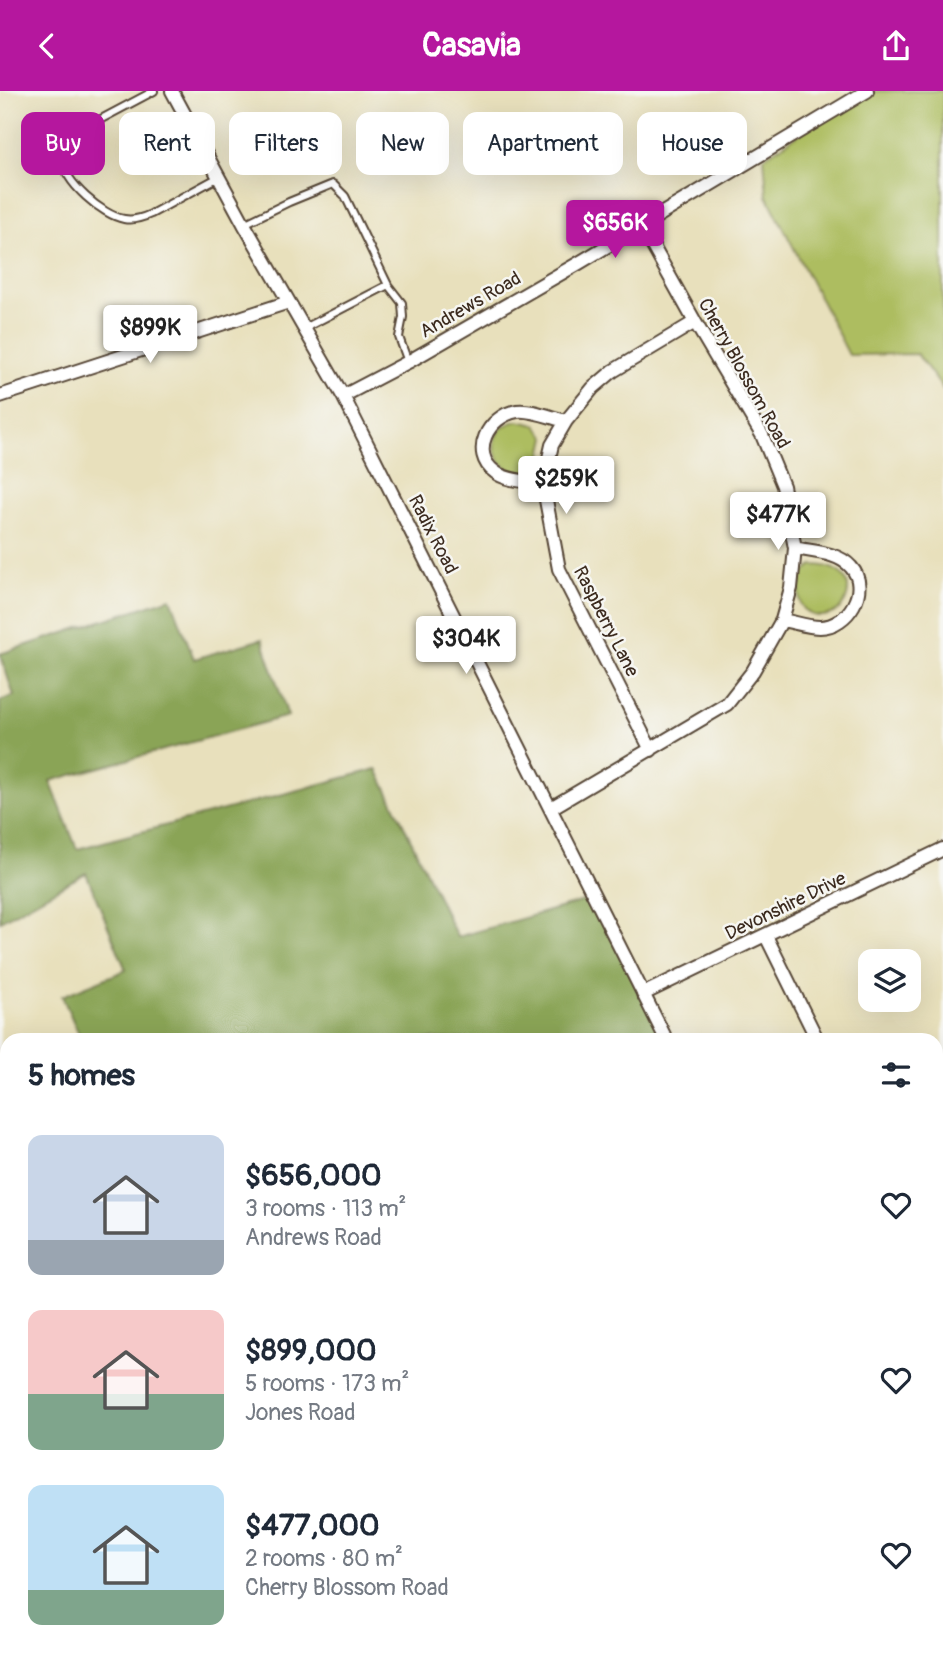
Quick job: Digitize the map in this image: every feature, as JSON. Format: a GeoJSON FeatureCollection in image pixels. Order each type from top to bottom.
{"type":"FeatureCollection","features":[{"type":"Feature","properties":{"kind":"street","name":"Radix Road"},"geometry":{"type":"LineString","coordinates":[[172,91],[244,224],[343,396],[663,1033]]}},
{"type":"Feature","properties":{"kind":"street","name":"Andrews Road"},"geometry":{"type":"LineString","coordinates":[[343,396],[408,362],[712,185],[867,91]]}},
{"type":"Feature","properties":{"kind":"street","name":"Cherry Blossom Road"},"geometry":{"type":"LineString","coordinates":[[551,808],[727,703],[752,671],[782,620],[791,588],[795,548],[783,486],[762,435],[641,225]]}},
{"type":"Feature","properties":{"kind":"street"},"geometry":{"type":"LineString","coordinates":[[0,396],[289,302]]}},
{"type":"Feature","properties":{"kind":"street","name":"Raspberry Lane"},"geometry":{"type":"LineString","coordinates":[[651,750],[559,569],[542,484],[552,446],[566,421],[593,388],[612,372],[695,322]]}},
{"type":"Feature","properties":{"kind":"street"},"geometry":{"type":"LineString","coordinates":[[542,484],[502,476],[493,471],[485,456],[483,437],[500,417],[519,411],[566,421]]}},
{"type":"Feature","properties":{"kind":"street"},"geometry":{"type":"LineString","coordinates":[[782,620],[822,627],[843,619],[852,609],[859,591],[857,577],[850,566],[834,556],[795,548]]}},
{"type":"Feature","properties":{"kind":"street","name":"Devonshire Drive"},"geometry":{"type":"LineString","coordinates":[[643,994],[943,849]]}},
{"type":"Feature","properties":{"kind":"street"},"geometry":{"type":"LineString","coordinates":[[766,936],[814,1033]]}},
{"type":"Feature","properties":{"kind":"lane"},"geometry":{"type":"LineString","coordinates":[[154,91],[73,134],[66,144],[63,159],[68,176],[96,205],[126,220],[159,211],[219,177]]}},
{"type":"Feature","properties":{"kind":"lane"},"geometry":{"type":"LineString","coordinates":[[244,224],[333,184],[345,196],[388,285],[402,303],[399,337],[408,362]]}},
{"type":"Feature","properties":{"kind":"lane"},"geometry":{"type":"LineString","coordinates":[[303,329],[388,285]]}},
{"type":"Feature","properties":{"kind":"green space"},"geometry":{"type":"Polygon","coordinates":[[[866,91],[943,91],[943,389],[917,354],[849,355],[767,196],[764,157],[866,91]]]}},
{"type":"Feature","properties":{"kind":"green space"},"geometry":{"type":"Polygon","coordinates":[[[518,421],[536,425],[546,437],[540,464],[531,473],[507,468],[495,451],[494,442],[498,433],[506,425],[518,421]]]}},
{"type":"Feature","properties":{"kind":"green space"},"geometry":{"type":"Polygon","coordinates":[[[813,565],[839,572],[847,582],[847,596],[843,605],[827,615],[810,614],[800,600],[803,578],[813,565]]]}},
{"type":"Feature","properties":{"kind":"green space"},"geometry":{"type":"Polygon","coordinates":[[[171,598],[194,659],[262,639],[288,716],[50,781],[77,849],[377,769],[457,937],[598,897],[666,1033],[78,1033],[62,996],[126,970],[86,873],[0,921],[0,701],[14,696],[0,654],[171,598]]]}}]}
